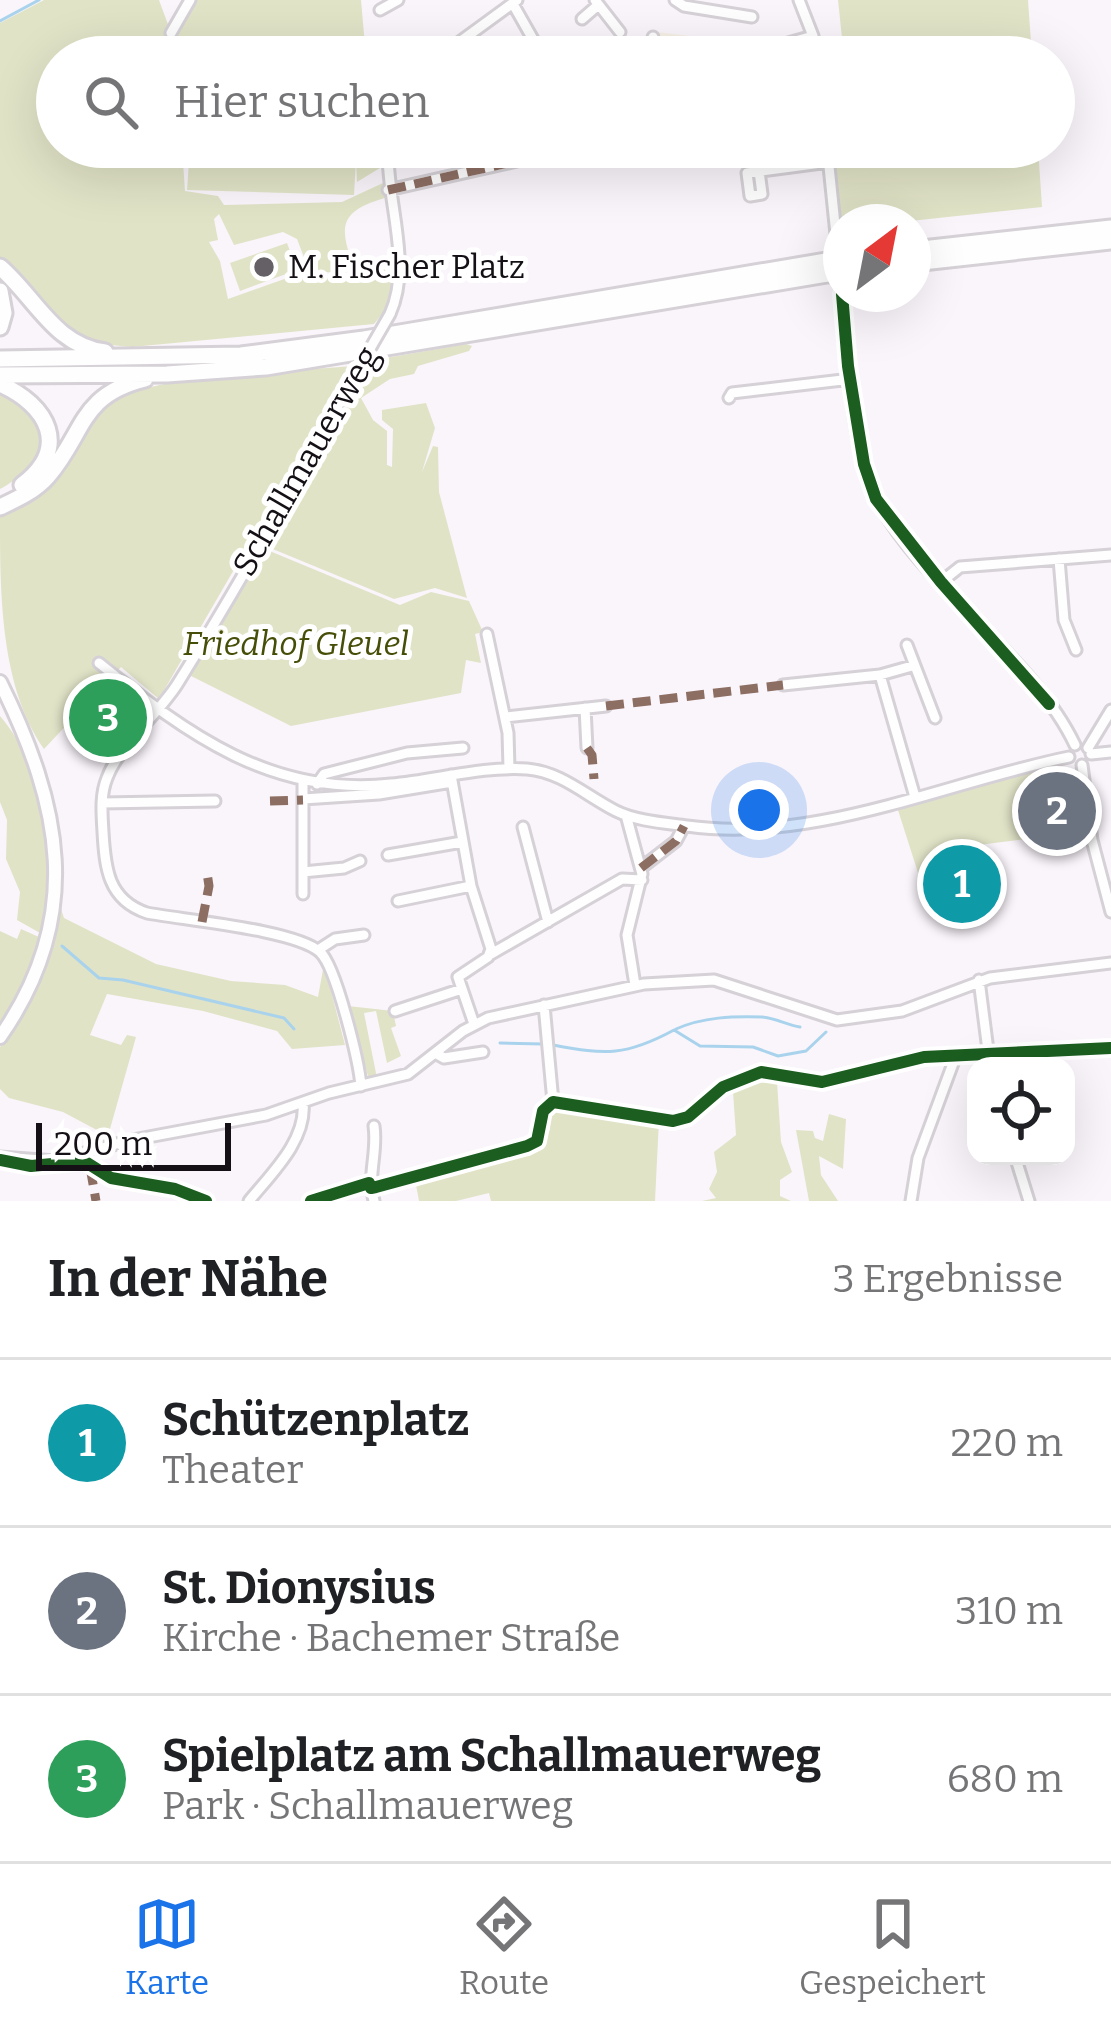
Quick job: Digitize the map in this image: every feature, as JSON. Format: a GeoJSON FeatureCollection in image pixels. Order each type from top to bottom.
{"type":"FeatureCollection","features":[{"type":"Feature","properties":{"kind":"highway"},"geometry":{"type":"LineString","coordinates":[[931,248],[1111,228]]}},
{"type":"Feature","properties":{"kind":"highway"},"geometry":{"type":"LineString","coordinates":[[931,261],[1111,241]]}},
{"type":"Feature","properties":{"kind":"highway"},"geometry":{"type":"LineString","coordinates":[[0,267],[50,324],[76,344],[156,358]]}},
{"type":"Feature","properties":{"kind":"highway"},"geometry":{"type":"LineString","coordinates":[[0,359],[241,355],[823,274]]}},
{"type":"Feature","properties":{"kind":"highway"},"geometry":{"type":"LineString","coordinates":[[0,379],[266,367],[823,274]]}},
{"type":"Feature","properties":{"kind":"highway"},"geometry":{"type":"LineString","coordinates":[[0,291],[4,314],[0,327]]}},
{"type":"Feature","properties":{"kind":"highway"},"geometry":{"type":"LineString","coordinates":[[0,507],[47,478],[81,421],[108,392],[166,374]]}},
{"type":"Feature","properties":{"kind":"highway"},"geometry":{"type":"LineString","coordinates":[[0,379],[33,403],[47,426],[49,441],[47,454],[32,478],[0,496]]}},
{"type":"Feature","properties":{"kind":"main road"},"geometry":{"type":"LineString","coordinates":[[0,682],[38,765],[55,843],[53,895],[42,952],[22,1002],[0,1037]]}},
{"type":"Feature","properties":{"kind":"street"},"geometry":{"type":"LineString","coordinates":[[171,33],[190,0]]}},
{"type":"Feature","properties":{"kind":"street"},"geometry":{"type":"LineString","coordinates":[[380,10],[398,0]]}},
{"type":"Feature","properties":{"kind":"street"},"geometry":{"type":"LineString","coordinates":[[675,0],[684,6],[752,17]]}},
{"type":"Feature","properties":{"kind":"street"},"geometry":{"type":"LineString","coordinates":[[737,14],[738,0]]}},
{"type":"Feature","properties":{"kind":"street"},"geometry":{"type":"LineString","coordinates":[[799,0],[813,36]]}},
{"type":"Feature","properties":{"kind":"street"},"geometry":{"type":"LineString","coordinates":[[468,36],[515,2],[532,36]]}},
{"type":"Feature","properties":{"kind":"street"},"geometry":{"type":"LineString","coordinates":[[582,19],[596,3],[620,32]]}},
{"type":"Feature","properties":{"kind":"street"},"geometry":{"type":"LineString","coordinates":[[388,168],[388,190],[484,168]]}},
{"type":"Feature","properties":{"kind":"street"},"geometry":{"type":"LineString","coordinates":[[758,171],[782,168]]}},
{"type":"Feature","properties":{"kind":"street"},"geometry":{"type":"LineString","coordinates":[[829,168],[832,204]]}},
{"type":"Feature","properties":{"kind":"street","name":"Schallmauerweg"},"geometry":{"type":"LineString","coordinates":[[318,950],[287,938],[147,913],[127,904],[105,868],[103,803],[111,770],[158,710],[259,545],[390,314],[401,281],[388,190]]}},
{"type":"Feature","properties":{"kind":"street"},"geometry":{"type":"LineString","coordinates":[[844,312],[864,464],[876,499],[941,582],[1045,698],[1075,745],[1111,752]]}},
{"type":"Feature","properties":{"kind":"street"},"geometry":{"type":"LineString","coordinates":[[729,398],[732,393],[851,379]]}},
{"type":"Feature","properties":{"kind":"street"},"geometry":{"type":"LineString","coordinates":[[941,582],[964,566],[1111,555]]}},
{"type":"Feature","properties":{"kind":"street"},"geometry":{"type":"LineString","coordinates":[[1059,559],[1064,620],[1076,650]]}},
{"type":"Feature","properties":{"kind":"street"},"geometry":{"type":"LineString","coordinates":[[487,634],[505,717],[509,769]]}},
{"type":"Feature","properties":{"kind":"street"},"geometry":{"type":"LineString","coordinates":[[907,645],[935,718]]}},
{"type":"Feature","properties":{"kind":"street"},"geometry":{"type":"LineString","coordinates":[[99,663],[158,710],[238,760],[303,782],[377,786],[534,770],[568,782],[626,815],[684,826],[761,827],[841,814],[1070,757]]}},
{"type":"Feature","properties":{"kind":"street"},"geometry":{"type":"LineString","coordinates":[[783,685],[912,666]]}},
{"type":"Feature","properties":{"kind":"street"},"geometry":{"type":"LineString","coordinates":[[880,674],[915,797]]}},
{"type":"Feature","properties":{"kind":"street"},"geometry":{"type":"LineString","coordinates":[[505,717],[606,706]]}},
{"type":"Feature","properties":{"kind":"street"},"geometry":{"type":"LineString","coordinates":[[585,708],[587,748]]}},
{"type":"Feature","properties":{"kind":"street"},"geometry":{"type":"LineString","coordinates":[[1111,710],[1082,765],[1092,840],[1111,912]]}},
{"type":"Feature","properties":{"kind":"street"},"geometry":{"type":"LineString","coordinates":[[1070,757],[1075,745]]}},
{"type":"Feature","properties":{"kind":"street"},"geometry":{"type":"LineString","coordinates":[[317,784],[324,773],[407,753],[463,748]]}},
{"type":"Feature","properties":{"kind":"street"},"geometry":{"type":"LineString","coordinates":[[1070,757],[1082,765]]}},
{"type":"Feature","properties":{"kind":"street"},"geometry":{"type":"LineString","coordinates":[[303,799],[380,794],[452,778]]}},
{"type":"Feature","properties":{"kind":"street"},"geometry":{"type":"LineString","coordinates":[[452,778],[461,842],[491,954]]}},
{"type":"Feature","properties":{"kind":"street"},"geometry":{"type":"LineString","coordinates":[[303,782],[303,894]]}},
{"type":"Feature","properties":{"kind":"street"},"geometry":{"type":"LineString","coordinates":[[103,803],[215,801]]}},
{"type":"Feature","properties":{"kind":"street"},"geometry":{"type":"LineString","coordinates":[[626,815],[642,874],[627,934],[635,986]]}},
{"type":"Feature","properties":{"kind":"street"},"geometry":{"type":"LineString","coordinates":[[474,1024],[459,974],[622,879],[642,874],[676,841],[684,826]]}},
{"type":"Feature","properties":{"kind":"street"},"geometry":{"type":"LineString","coordinates":[[523,827],[548,922]]}},
{"type":"Feature","properties":{"kind":"street"},"geometry":{"type":"LineString","coordinates":[[388,855],[461,842]]}},
{"type":"Feature","properties":{"kind":"street"},"geometry":{"type":"LineString","coordinates":[[303,872],[344,868],[360,861]]}},
{"type":"Feature","properties":{"kind":"street"},"geometry":{"type":"LineString","coordinates":[[398,901],[471,886]]}},
{"type":"Feature","properties":{"kind":"street"},"geometry":{"type":"LineString","coordinates":[[361,1086],[332,969],[318,950],[335,939],[364,935]]}},
{"type":"Feature","properties":{"kind":"street"},"geometry":{"type":"LineString","coordinates":[[0,1157],[56,1162],[127,1141],[245,1120],[408,1073],[474,1024],[635,986],[715,980],[837,1021],[902,1011],[979,980],[1111,963]]}},
{"type":"Feature","properties":{"kind":"street"},"geometry":{"type":"LineString","coordinates":[[979,980],[988,1057]]}},
{"type":"Feature","properties":{"kind":"street"},"geometry":{"type":"LineString","coordinates":[[395,1011],[462,989]]}},
{"type":"Feature","properties":{"kind":"street"},"geometry":{"type":"LineString","coordinates":[[544,1005],[553,1102]]}},
{"type":"Feature","properties":{"kind":"street"},"geometry":{"type":"LineString","coordinates":[[910,1201],[918,1158],[949,1066],[958,1056],[1111,1048]]}},
{"type":"Feature","properties":{"kind":"street"},"geometry":{"type":"LineString","coordinates":[[437,1054],[443,1058],[483,1052]]}},
{"type":"Feature","properties":{"kind":"street"},"geometry":{"type":"LineString","coordinates":[[249,1201],[290,1149],[303,1118],[303,1103]]}},
{"type":"Feature","properties":{"kind":"street"},"geometry":{"type":"LineString","coordinates":[[374,1126],[369,1183],[374,1201]]}},
{"type":"Feature","properties":{"kind":"street"},"geometry":{"type":"LineString","coordinates":[[1019,1165],[1029,1201]]}},
{"type":"Feature","properties":{"kind":"street"},"geometry":{"type":"LineString","coordinates":[[311,1201],[369,1183]]}},
{"type":"Feature","properties":{"kind":"green space"},"geometry":{"type":"Polygon","coordinates":[[[44,0],[159,0],[172,36],[36,36],[36,168],[183,168],[185,191],[218,196],[224,205],[342,202],[383,183],[385,198],[359,209],[346,223],[346,242],[355,269],[331,273],[307,265],[297,239],[283,232],[234,245],[219,214],[214,219],[218,240],[209,242],[220,261],[228,299],[304,272],[338,278],[394,261],[392,295],[374,324],[132,347],[88,343],[64,327],[0,261],[0,23],[44,0]]]}},
{"type":"Feature","properties":{"kind":"green space"},"geometry":{"type":"Polygon","coordinates":[[[196,0],[361,0],[364,36],[174,36],[196,0]]]}},
{"type":"Feature","properties":{"kind":"green space"},"geometry":{"type":"Polygon","coordinates":[[[838,0],[1028,0],[1031,36],[842,36],[838,0]]]}},
{"type":"Feature","properties":{"kind":"green space"},"geometry":{"type":"Polygon","coordinates":[[[189,168],[356,168],[354,195],[187,190],[189,168]]]}},
{"type":"Feature","properties":{"kind":"green space"},"geometry":{"type":"Polygon","coordinates":[[[356,168],[380,168],[357,182],[356,168]]]}},
{"type":"Feature","properties":{"kind":"green space"},"geometry":{"type":"Polygon","coordinates":[[[835,168],[1039,168],[1042,207],[931,219],[931,204],[837,204],[835,168]]]}},
{"type":"Feature","properties":{"kind":"green space","name":"M. Fischer Platz"},"geometry":{"type":"Polygon","coordinates":[[[287,243],[297,270],[240,291],[230,263],[287,243]]]}},
{"type":"Feature","properties":{"kind":"green space"},"geometry":{"type":"Polygon","coordinates":[[[472,346],[469,351],[418,366],[414,374],[390,379],[361,398],[373,420],[387,431],[387,465],[392,467],[393,429],[382,420],[382,410],[426,403],[435,428],[422,472],[433,446],[438,447],[439,492],[467,598],[435,588],[394,599],[263,545],[344,403],[374,360],[472,346]]]}},
{"type":"Feature","properties":{"kind":"green space"},"geometry":{"type":"Polygon","coordinates":[[[351,366],[351,374],[257,545],[250,542],[159,699],[121,667],[44,749],[29,724],[11,668],[2,606],[0,514],[54,480],[98,416],[115,400],[192,380],[351,366]]]}},
{"type":"Feature","properties":{"kind":"green space"},"geometry":{"type":"Polygon","coordinates":[[[0,390],[33,412],[42,433],[36,456],[0,489],[0,390]]]}},
{"type":"Feature","properties":{"kind":"green space","name":"Friedhof Gleuel"},"geometry":{"type":"Polygon","coordinates":[[[260,547],[400,605],[431,592],[469,601],[483,632],[475,634],[481,663],[466,660],[461,693],[291,726],[187,674],[260,547]]]}},
{"type":"Feature","properties":{"kind":"green space"},"geometry":{"type":"Polygon","coordinates":[[[0,716],[17,739],[39,791],[47,847],[40,933],[17,920],[20,892],[6,859],[7,820],[0,802],[0,716]]]}},
{"type":"Feature","properties":{"kind":"green space"},"geometry":{"type":"Polygon","coordinates":[[[1059,765],[1072,772],[1075,785],[1034,792],[1030,779],[1028,810],[1084,831],[1086,840],[1049,836],[963,847],[965,870],[920,879],[897,807],[1059,765]]]}},
{"type":"Feature","properties":{"kind":"green space"},"geometry":{"type":"Polygon","coordinates":[[[59,903],[64,918],[156,964],[231,981],[285,985],[318,997],[324,964],[345,1045],[292,1049],[277,1031],[203,1011],[107,994],[90,1035],[121,1045],[127,1035],[136,1037],[108,1136],[63,1112],[9,1098],[0,1089],[0,1047],[44,975],[59,903]]]}},
{"type":"Feature","properties":{"kind":"green space"},"geometry":{"type":"Polygon","coordinates":[[[21,929],[39,937],[38,943],[21,991],[0,1025],[0,931],[17,939],[21,929]]]}},
{"type":"Feature","properties":{"kind":"green space"},"geometry":{"type":"Polygon","coordinates":[[[348,1006],[393,1011],[396,1026],[391,1028],[401,1056],[387,1063],[376,1011],[364,1013],[377,1078],[368,1076],[348,1006]]]}},
{"type":"Feature","properties":{"kind":"green space"},"geometry":{"type":"Polygon","coordinates":[[[777,1082],[781,1142],[792,1172],[780,1180],[780,1196],[791,1201],[702,1201],[716,1198],[709,1189],[717,1172],[714,1152],[736,1135],[733,1092],[754,1083],[777,1082]]]}},
{"type":"Feature","properties":{"kind":"green space"},"geometry":{"type":"Polygon","coordinates":[[[551,1107],[659,1120],[655,1201],[491,1201],[489,1193],[456,1201],[419,1201],[414,1174],[540,1141],[550,1130],[551,1107]]]}},
{"type":"Feature","properties":{"kind":"green space"},"geometry":{"type":"Polygon","coordinates":[[[829,1114],[846,1119],[843,1169],[819,1156],[821,1175],[838,1201],[809,1201],[796,1130],[813,1131],[823,1141],[829,1114]]]}},
{"type":"Feature","properties":{"kind":"waterway"},"geometry":{"type":"LineString","coordinates":[[0,21],[39,0]]}},
{"type":"Feature","properties":{"kind":"waterway"},"geometry":{"type":"LineString","coordinates":[[62,946],[99,978],[284,1018],[294,1029]]}},
{"type":"Feature","properties":{"kind":"waterway"},"geometry":{"type":"LineString","coordinates":[[676,1029],[740,1017],[800,1027]]}},
{"type":"Feature","properties":{"kind":"waterway"},"geometry":{"type":"LineString","coordinates":[[553,1045],[615,1051],[674,1030],[700,1046],[753,1047],[778,1056],[806,1051],[826,1032]]}},
{"type":"Feature","properties":{"kind":"waterway"},"geometry":{"type":"LineString","coordinates":[[500,1043],[543,1044]]}},
{"type":"Feature","properties":{"kind":"marked path"},"geometry":{"type":"LineString","coordinates":[[388,190],[486,168]]}},
{"type":"Feature","properties":{"kind":"marked path"},"geometry":{"type":"LineString","coordinates":[[606,706],[783,685]]}},
{"type":"Feature","properties":{"kind":"marked path"},"geometry":{"type":"LineString","coordinates":[[587,748],[594,779]]}},
{"type":"Feature","properties":{"kind":"marked path"},"geometry":{"type":"LineString","coordinates":[[270,801],[303,800]]}},
{"type":"Feature","properties":{"kind":"marked path"},"geometry":{"type":"LineString","coordinates":[[641,868],[676,841],[684,826]]}},
{"type":"Feature","properties":{"kind":"marked path"},"geometry":{"type":"LineString","coordinates":[[202,922],[207,873]]}},
{"type":"Feature","properties":{"kind":"marked path"},"geometry":{"type":"LineString","coordinates":[[90,1167],[96,1201]]}},
{"type":"Feature","properties":{"kind":"cycle path"},"geometry":{"type":"LineString","coordinates":[[844,312],[864,464],[876,499],[941,582],[1049,704]]}},
{"type":"Feature","properties":{"kind":"cycle path"},"geometry":{"type":"LineString","coordinates":[[311,1201],[527,1146],[537,1141],[543,1111],[553,1102],[673,1121],[688,1117],[723,1087],[761,1072],[822,1082],[924,1057],[1111,1048]]}},
{"type":"Feature","properties":{"kind":"cycle path"},"geometry":{"type":"LineString","coordinates":[[0,1160],[31,1166],[84,1161],[111,1178],[175,1189],[206,1201]]}},
{"type":"Feature","properties":{"kind":"place","name":"M. Fischer Platz"},"geometry":{"type":"Point","coordinates":[264,267]}},
{"type":"Feature","properties":{"kind":"place","name":"Spielplatz am Schallmauerweg"},"geometry":{"type":"Point","coordinates":[108,718]}},
{"type":"Feature","properties":{"kind":"place","name":"St. Dionysius"},"geometry":{"type":"Point","coordinates":[1057,811]}},
{"type":"Feature","properties":{"kind":"place","name":"Schützenplatz"},"geometry":{"type":"Point","coordinates":[962,884]}}]}
